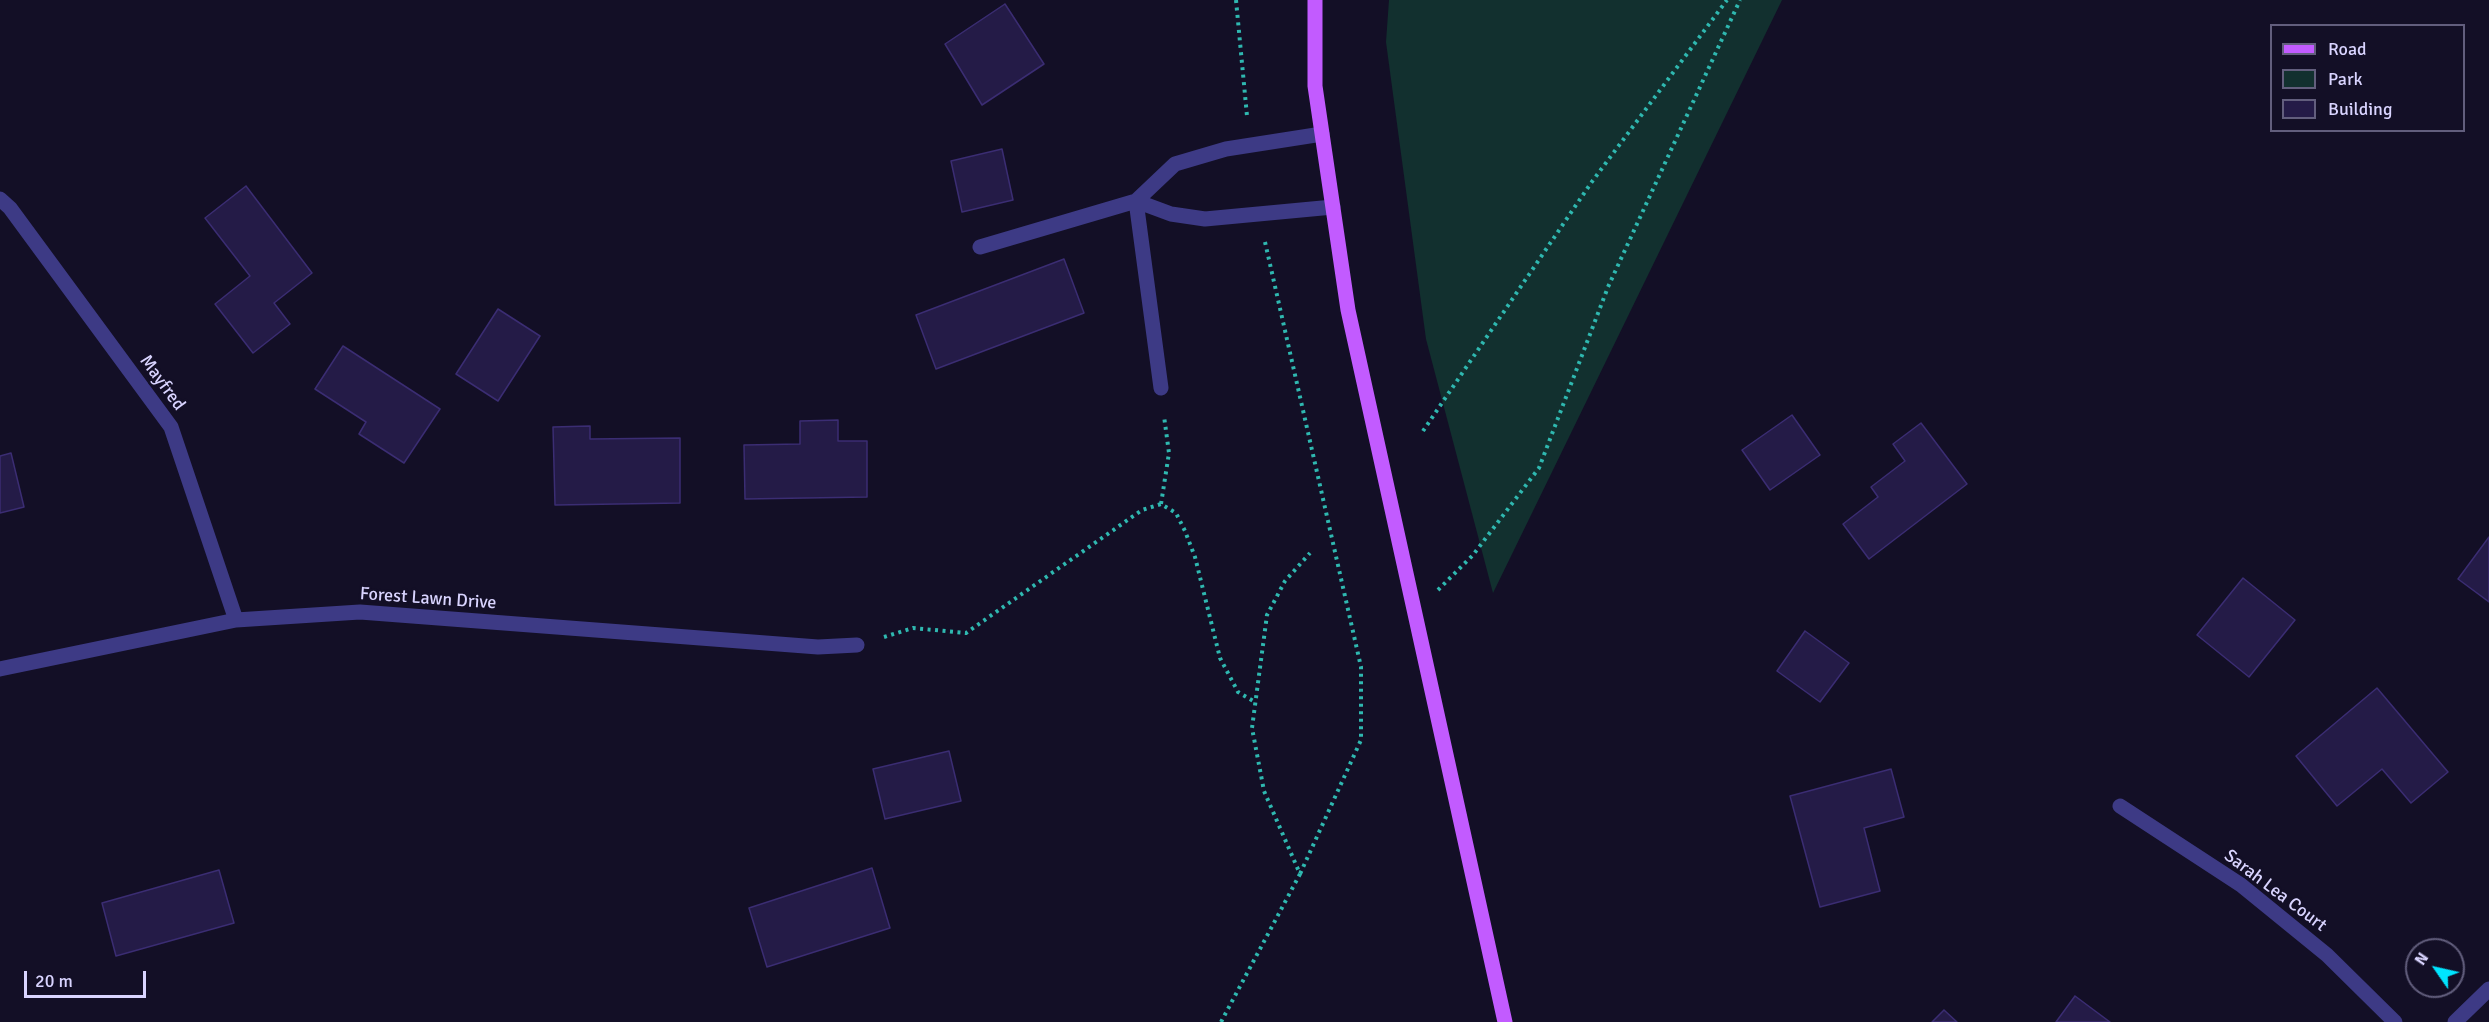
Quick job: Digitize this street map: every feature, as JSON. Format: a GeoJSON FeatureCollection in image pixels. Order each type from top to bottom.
{"type":"FeatureCollection","features":[{"type":"Feature","properties":{"kind":"main road"},"geometry":{"type":"LineString","coordinates":[[1315,0],[1315,86],[1348,310],[1505,1022]]}},
{"type":"Feature","properties":{"kind":"street"},"geometry":{"type":"LineString","coordinates":[[980,248],[1136,201],[1175,164],[1226,149],[1322,134]]}},
{"type":"Feature","properties":{"kind":"street","name":"Mayfred"},"geometry":{"type":"LineString","coordinates":[[0,199],[10,208],[171,427],[236,620]]}},
{"type":"Feature","properties":{"kind":"street"},"geometry":{"type":"LineString","coordinates":[[1136,201],[1171,214],[1205,219],[1333,207]]}},
{"type":"Feature","properties":{"kind":"street"},"geometry":{"type":"LineString","coordinates":[[1136,201],[1161,388]]}},
{"type":"Feature","properties":{"kind":"street","name":"Forest Lawn Drive"},"geometry":{"type":"LineString","coordinates":[[0,669],[236,620],[360,612],[818,647],[857,645]]}},
{"type":"Feature","properties":{"kind":"street","name":"Sarah Lea Court"},"geometry":{"type":"LineString","coordinates":[[2120,806],[2241,885],[2327,955],[2395,1022]]}},
{"type":"Feature","properties":{"kind":"street"},"geometry":{"type":"LineString","coordinates":[[2455,1022],[2489,989]]}},
{"type":"Feature","properties":{"kind":"path"},"geometry":{"type":"LineString","coordinates":[[1236,0],[1250,145]]}},
{"type":"Feature","properties":{"kind":"path"},"geometry":{"type":"LineString","coordinates":[[1423,431],[1591,183],[1727,0]]}},
{"type":"Feature","properties":{"kind":"path"},"geometry":{"type":"LineString","coordinates":[[1415,613],[1473,555],[1539,468],[1608,287],[1740,0]]}},
{"type":"Feature","properties":{"kind":"path"},"geometry":{"type":"LineString","coordinates":[[1221,1022],[1300,874],[1361,740],[1361,667],[1259,214]]}},
{"type":"Feature","properties":{"kind":"path"},"geometry":{"type":"LineString","coordinates":[[1161,388],[1169,453],[1161,504]]}},
{"type":"Feature","properties":{"kind":"path"},"geometry":{"type":"LineString","coordinates":[[857,645],[913,628],[966,633],[1142,510],[1161,504],[1176,513],[1195,557],[1220,658],[1238,692],[1255,702]]}},
{"type":"Feature","properties":{"kind":"path"},"geometry":{"type":"LineString","coordinates":[[1300,874],[1264,791],[1252,728],[1267,615],[1285,581],[1310,553]]}},
{"type":"Feature","properties":{"kind":"green space"},"geometry":{"type":"Polygon","coordinates":[[[1389,0],[1782,0],[1493,593],[1426,339],[1386,42],[1389,0]]]}},
{"type":"Feature","properties":{"kind":"building"},"geometry":{"type":"Polygon","coordinates":[[[1005,4],[1044,64],[982,105],[945,44],[1005,4]]]}},
{"type":"Feature","properties":{"kind":"building"},"geometry":{"type":"Polygon","coordinates":[[[1002,149],[1013,200],[962,212],[951,161],[1002,149]]]}},
{"type":"Feature","properties":{"kind":"building"},"geometry":{"type":"Polygon","coordinates":[[[246,186],[312,273],[274,303],[290,324],[253,353],[215,304],[250,276],[205,218],[246,186]]]}},
{"type":"Feature","properties":{"kind":"building"},"geometry":{"type":"Polygon","coordinates":[[[1064,259],[1084,313],[936,369],[916,315],[1064,259]]]}},
{"type":"Feature","properties":{"kind":"building"},"geometry":{"type":"Polygon","coordinates":[[[498,309],[540,336],[498,401],[456,374],[498,309]]]}},
{"type":"Feature","properties":{"kind":"building"},"geometry":{"type":"Polygon","coordinates":[[[343,346],[440,409],[404,463],[359,434],[366,422],[315,389],[343,346]]]}},
{"type":"Feature","properties":{"kind":"building"},"geometry":{"type":"Polygon","coordinates":[[[1792,415],[1820,455],[1770,490],[1742,450],[1792,415]]]}},
{"type":"Feature","properties":{"kind":"building"},"geometry":{"type":"Polygon","coordinates":[[[838,420],[838,441],[867,441],[867,497],[745,499],[744,445],[800,444],[800,421],[838,420]]]}},
{"type":"Feature","properties":{"kind":"building"},"geometry":{"type":"Polygon","coordinates":[[[1921,423],[1967,484],[1869,559],[1843,524],[1878,497],[1871,487],[1905,461],[1893,444],[1921,423]]]}},
{"type":"Feature","properties":{"kind":"building"},"geometry":{"type":"Polygon","coordinates":[[[590,426],[590,439],[680,438],[680,503],[555,505],[553,427],[590,426]]]}},
{"type":"Feature","properties":{"kind":"building"},"geometry":{"type":"Polygon","coordinates":[[[11,453],[24,507],[0,513],[0,456],[11,453]]]}},
{"type":"Feature","properties":{"kind":"building"},"geometry":{"type":"Polygon","coordinates":[[[2489,537],[2489,602],[2458,579],[2489,537]]]}},
{"type":"Feature","properties":{"kind":"building"},"geometry":{"type":"Polygon","coordinates":[[[2243,578],[2295,620],[2249,677],[2197,635],[2243,578]]]}},
{"type":"Feature","properties":{"kind":"building"},"geometry":{"type":"Polygon","coordinates":[[[1805,631],[1849,663],[1820,702],[1777,671],[1805,631]]]}},
{"type":"Feature","properties":{"kind":"building"},"geometry":{"type":"Polygon","coordinates":[[[2377,688],[2448,772],[2411,803],[2382,769],[2337,806],[2296,756],[2377,688]]]}},
{"type":"Feature","properties":{"kind":"building"},"geometry":{"type":"Polygon","coordinates":[[[949,751],[961,801],[885,819],[873,769],[949,751]]]}},
{"type":"Feature","properties":{"kind":"building"},"geometry":{"type":"Polygon","coordinates":[[[1891,769],[1904,817],[1864,828],[1880,891],[1820,907],[1790,796],[1891,769]]]}},
{"type":"Feature","properties":{"kind":"building"},"geometry":{"type":"Polygon","coordinates":[[[872,868],[890,928],[767,967],[749,908],[872,868]]]}},
{"type":"Feature","properties":{"kind":"building"},"geometry":{"type":"Polygon","coordinates":[[[219,870],[234,923],[116,956],[102,903],[219,870]]]}},
{"type":"Feature","properties":{"kind":"building"},"geometry":{"type":"Polygon","coordinates":[[[2075,996],[2110,1022],[2056,1022],[2075,996]]]}},
{"type":"Feature","properties":{"kind":"building"},"geometry":{"type":"Polygon","coordinates":[[[1944,1010],[1957,1022],[1932,1022],[1944,1010]]]}}]}
